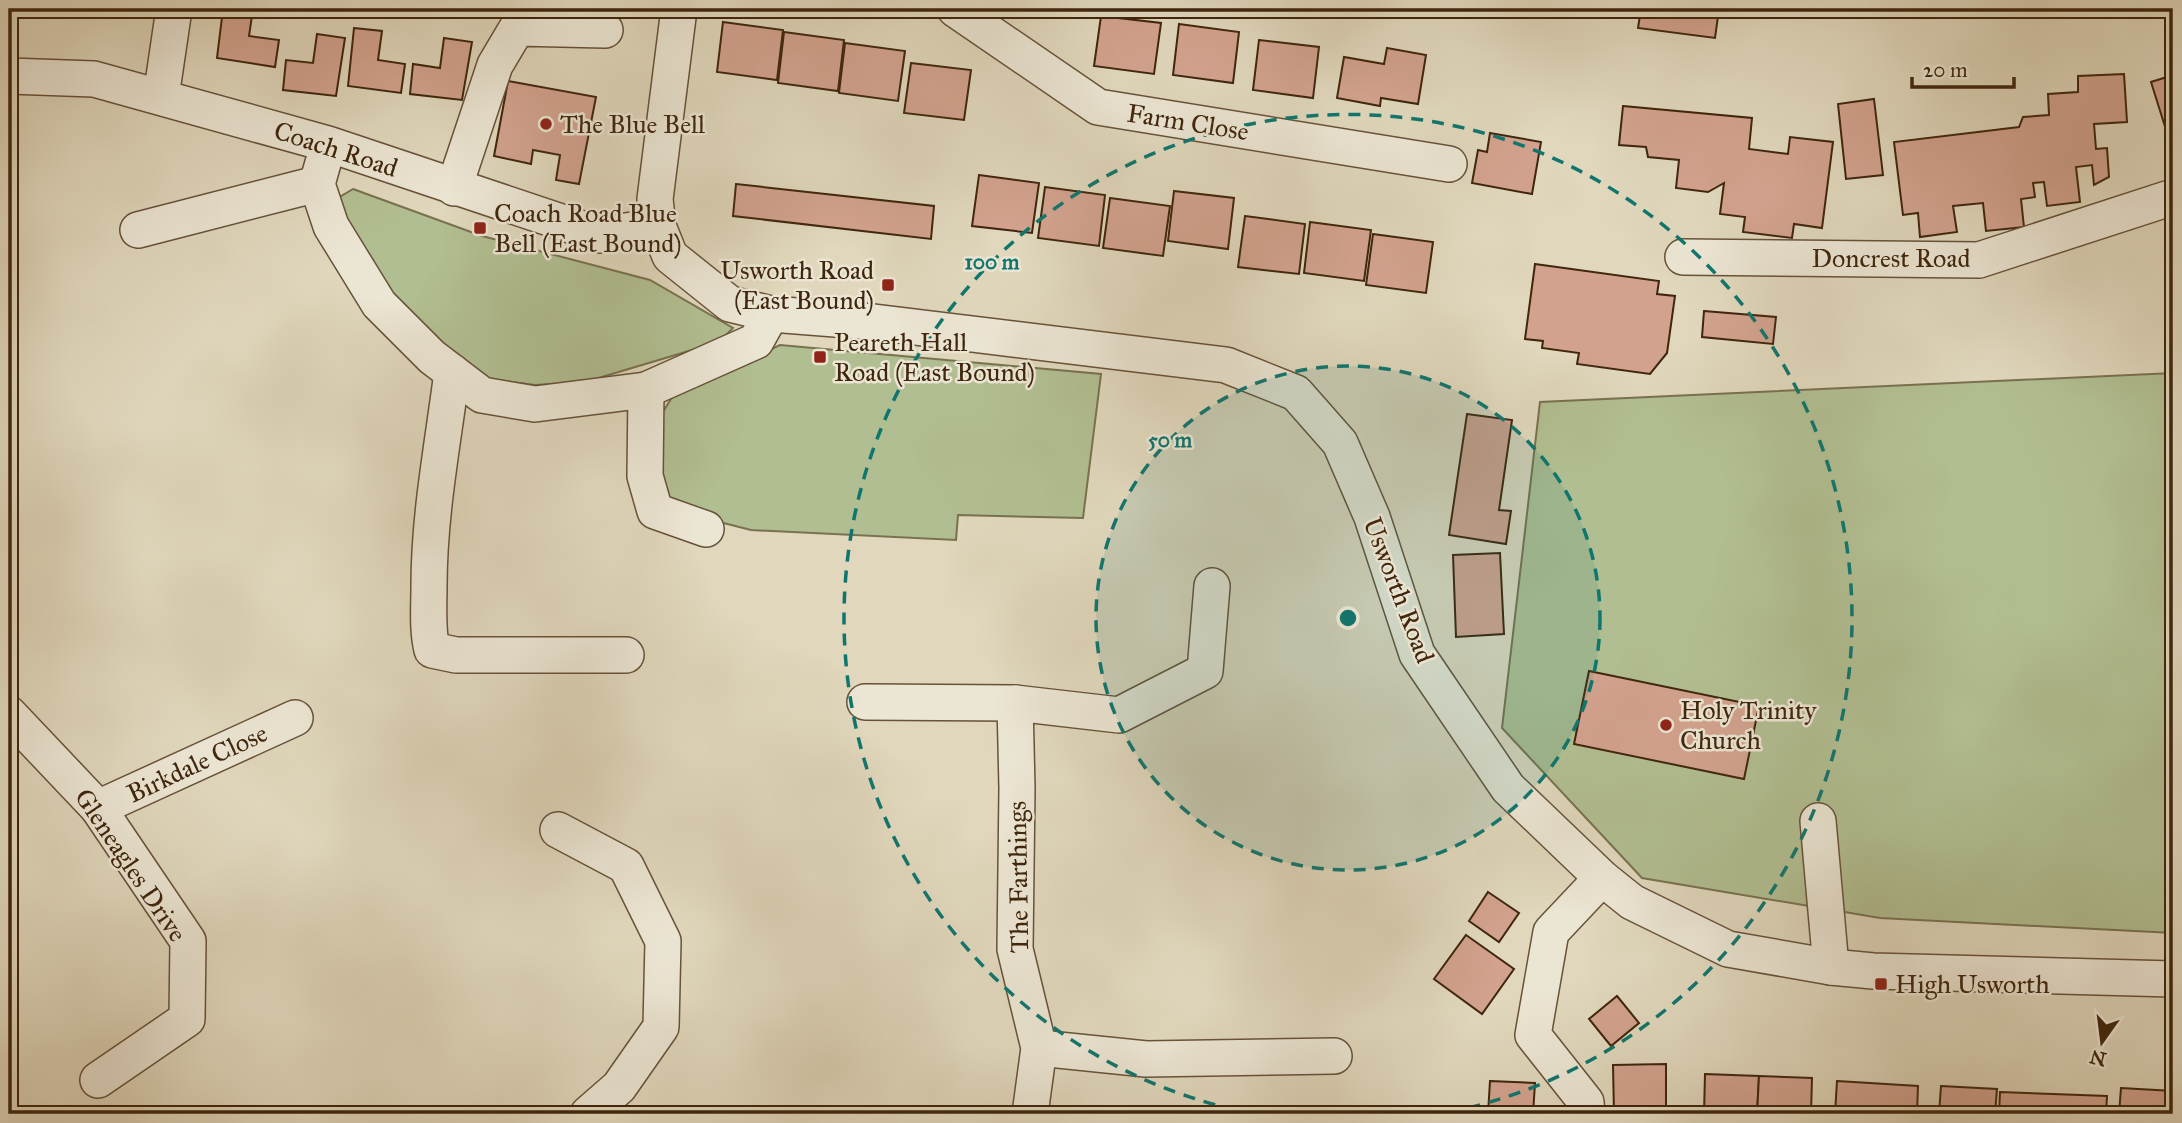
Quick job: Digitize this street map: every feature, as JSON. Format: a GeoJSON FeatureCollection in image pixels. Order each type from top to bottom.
{"type":"FeatureCollection","features":[{"type":"Feature","properties":{"kind":"street"},"geometry":{"type":"LineString","coordinates":[[161,97],[174,9]]}},
{"type":"Feature","properties":{"kind":"street"},"geometry":{"type":"LineString","coordinates":[[658,226],[655,199],[679,9]]}},
{"type":"Feature","properties":{"kind":"street","name":"Farm Close"},"geometry":{"type":"LineString","coordinates":[[955,9],[1098,107],[1450,164]]}},
{"type":"Feature","properties":{"kind":"street"},"geometry":{"type":"LineString","coordinates":[[454,188],[495,65],[517,28],[605,30]]}},
{"type":"Feature","properties":{"kind":"street","name":"Coach Road"},"geometry":{"type":"LineString","coordinates":[[9,76],[94,79],[161,97],[328,144],[600,235],[658,226]]}},
{"type":"Feature","properties":{"kind":"street"},"geometry":{"type":"LineString","coordinates":[[328,144],[317,184],[331,226],[379,304],[432,357],[482,395],[535,404],[646,390],[756,341],[771,314]]}},
{"type":"Feature","properties":{"kind":"street"},"geometry":{"type":"LineString","coordinates":[[138,230],[317,184]]}},
{"type":"Feature","properties":{"kind":"street","name":"Doncrest Road"},"geometry":{"type":"LineString","coordinates":[[1683,257],[1979,260],[2173,197]]}},
{"type":"Feature","properties":{"kind":"street","name":"Usworth Road"},"geometry":{"type":"LineString","coordinates":[[658,226],[670,256],[699,281],[730,303],[771,314],[874,322],[1226,365],[1296,393],[1340,443],[1372,517],[1417,654],[1508,788],[1602,878],[1632,902],[1728,949],[1830,967],[1873,971],[2173,979]]}},
{"type":"Feature","properties":{"kind":"street"},"geometry":{"type":"LineString","coordinates":[[452,372],[429,559],[428,633],[432,650],[456,654],[626,655]]}},
{"type":"Feature","properties":{"kind":"street"},"geometry":{"type":"LineString","coordinates":[[646,390],[645,477],[654,511],[706,529]]}},
{"type":"Feature","properties":{"kind":"street"},"geometry":{"type":"LineString","coordinates":[[865,702],[1016,703],[1119,715],[1205,671],[1212,586]]}},
{"type":"Feature","properties":{"kind":"street","name":"The Farthings"},"geometry":{"type":"LineString","coordinates":[[1016,703],[1015,949],[1039,1048],[1030,1114]]}},
{"type":"Feature","properties":{"kind":"street","name":"Gleneagles Drive"},"geometry":{"type":"LineString","coordinates":[[9,714],[99,808],[188,941],[187,1019],[98,1080]]}},
{"type":"Feature","properties":{"kind":"street","name":"Birkdale Close"},"geometry":{"type":"LineString","coordinates":[[99,808],[295,718]]}},
{"type":"Feature","properties":{"kind":"street"},"geometry":{"type":"LineString","coordinates":[[1818,821],[1830,967]]}},
{"type":"Feature","properties":{"kind":"street"},"geometry":{"type":"LineString","coordinates":[[558,830],[626,866],[663,941],[661,1027],[619,1087],[589,1114]]}},
{"type":"Feature","properties":{"kind":"street"},"geometry":{"type":"LineString","coordinates":[[1587,1114],[1586,1102],[1533,1035],[1551,932],[1602,878]]}},
{"type":"Feature","properties":{"kind":"street"},"geometry":{"type":"LineString","coordinates":[[1039,1048],[1146,1059],[1334,1056]]}},
{"type":"Feature","properties":{"kind":"green space"},"geometry":{"type":"Polygon","coordinates":[[[353,189],[482,236],[650,280],[733,328],[719,342],[585,382],[535,385],[490,379],[456,356],[413,319],[356,250],[338,198],[353,189]]]}},
{"type":"Feature","properties":{"kind":"green space"},"geometry":{"type":"Polygon","coordinates":[[[780,345],[1101,374],[1083,518],[958,515],[956,540],[751,530],[684,513],[665,494],[658,420],[674,394],[780,345]]]}},
{"type":"Feature","properties":{"kind":"green space"},"geometry":{"type":"Polygon","coordinates":[[[2173,373],[2173,933],[1880,918],[1642,878],[1502,728],[1540,402],[2173,373]]]}},
{"type":"Feature","properties":{"kind":"building"},"geometry":{"type":"Polygon","coordinates":[[[223,9],[253,9],[249,36],[279,40],[275,67],[217,58],[223,9]]]}},
{"type":"Feature","properties":{"kind":"building"},"geometry":{"type":"Polygon","coordinates":[[[1641,9],[1719,9],[1715,38],[1638,28],[1641,9]]]}},
{"type":"Feature","properties":{"kind":"building"},"geometry":{"type":"Polygon","coordinates":[[[1101,16],[1161,23],[1154,74],[1094,66],[1101,16]]]}},
{"type":"Feature","properties":{"kind":"building"},"geometry":{"type":"Polygon","coordinates":[[[723,22],[783,30],[777,80],[717,72],[723,22]]]}},
{"type":"Feature","properties":{"kind":"building"},"geometry":{"type":"Polygon","coordinates":[[[1179,24],[1239,32],[1233,83],[1173,75],[1179,24]]]}},
{"type":"Feature","properties":{"kind":"building"},"geometry":{"type":"Polygon","coordinates":[[[354,28],[382,31],[378,60],[405,64],[401,93],[348,86],[354,28]]]}},
{"type":"Feature","properties":{"kind":"building"},"geometry":{"type":"Polygon","coordinates":[[[784,32],[844,40],[838,91],[778,83],[784,32]]]}},
{"type":"Feature","properties":{"kind":"building"},"geometry":{"type":"Polygon","coordinates":[[[317,34],[345,38],[336,96],[283,90],[286,60],[313,63],[317,34]]]}},
{"type":"Feature","properties":{"kind":"building"},"geometry":{"type":"Polygon","coordinates":[[[444,38],[472,42],[462,100],[410,94],[413,64],[440,68],[444,38]]]}},
{"type":"Feature","properties":{"kind":"building"},"geometry":{"type":"Polygon","coordinates":[[[1259,40],[1319,47],[1313,98],[1253,90],[1259,40]]]}},
{"type":"Feature","properties":{"kind":"building"},"geometry":{"type":"Polygon","coordinates":[[[845,43],[905,51],[898,101],[839,93],[845,43]]]}},
{"type":"Feature","properties":{"kind":"building"},"geometry":{"type":"Polygon","coordinates":[[[1387,48],[1426,55],[1418,104],[1381,98],[1380,106],[1337,98],[1344,57],[1384,64],[1387,48]]]}},
{"type":"Feature","properties":{"kind":"building"},"geometry":{"type":"Polygon","coordinates":[[[911,63],[971,70],[964,120],[904,113],[911,63]]]}},
{"type":"Feature","properties":{"kind":"building"},"geometry":{"type":"Polygon","coordinates":[[[2124,74],[2127,122],[2094,124],[2096,149],[2107,148],[2109,177],[2094,185],[2092,165],[2076,167],[2080,202],[2047,206],[2044,182],[2033,183],[2035,197],[2021,199],[2024,227],[1986,231],[1983,203],[1953,206],[1957,232],[1920,237],[1918,213],[1903,215],[1894,142],[2019,127],[2023,117],[2049,115],[2048,94],[2078,92],[2078,76],[2124,74]]]}},
{"type":"Feature","properties":{"kind":"building"},"geometry":{"type":"Polygon","coordinates":[[[2170,76],[2173,87],[2172,149],[2151,82],[2170,76]]]}},
{"type":"Feature","properties":{"kind":"building","name":"The Blue Bell"},"geometry":{"type":"Polygon","coordinates":[[[508,81],[596,97],[579,184],[556,180],[560,155],[533,150],[531,164],[494,156],[508,81]]]}},
{"type":"Feature","properties":{"kind":"building"},"geometry":{"type":"Polygon","coordinates":[[[1874,99],[1883,175],[1846,179],[1838,104],[1874,99]]]}},
{"type":"Feature","properties":{"kind":"building"},"geometry":{"type":"Polygon","coordinates":[[[1623,106],[1752,118],[1749,149],[1788,154],[1790,137],[1833,142],[1822,228],[1794,224],[1792,238],[1743,232],[1745,217],[1720,214],[1724,183],[1708,192],[1676,188],[1679,160],[1648,157],[1646,147],[1619,145],[1623,106]]]}},
{"type":"Feature","properties":{"kind":"building"},"geometry":{"type":"Polygon","coordinates":[[[1490,133],[1541,142],[1532,194],[1472,183],[1478,150],[1487,152],[1490,133]]]}},
{"type":"Feature","properties":{"kind":"building"},"geometry":{"type":"Polygon","coordinates":[[[979,175],[1039,183],[1032,233],[972,226],[979,175]]]}},
{"type":"Feature","properties":{"kind":"building"},"geometry":{"type":"Polygon","coordinates":[[[736,184],[934,206],[931,239],[733,216],[736,184]]]}},
{"type":"Feature","properties":{"kind":"building"},"geometry":{"type":"Polygon","coordinates":[[[1045,187],[1105,195],[1099,246],[1038,238],[1045,187]]]}},
{"type":"Feature","properties":{"kind":"building"},"geometry":{"type":"Polygon","coordinates":[[[1174,191],[1234,198],[1228,249],[1168,241],[1174,191]]]}},
{"type":"Feature","properties":{"kind":"building"},"geometry":{"type":"Polygon","coordinates":[[[1110,198],[1170,206],[1163,256],[1103,248],[1110,198]]]}},
{"type":"Feature","properties":{"kind":"building"},"geometry":{"type":"Polygon","coordinates":[[[1245,216],[1305,224],[1299,274],[1238,267],[1245,216]]]}},
{"type":"Feature","properties":{"kind":"building"},"geometry":{"type":"Polygon","coordinates":[[[1310,222],[1371,230],[1364,281],[1304,273],[1310,222]]]}},
{"type":"Feature","properties":{"kind":"building"},"geometry":{"type":"Polygon","coordinates":[[[1373,234],[1433,242],[1426,293],[1366,285],[1373,234]]]}},
{"type":"Feature","properties":{"kind":"building"},"geometry":{"type":"Polygon","coordinates":[[[1535,264],[1659,281],[1657,294],[1675,296],[1667,353],[1650,374],[1577,364],[1579,353],[1542,348],[1543,341],[1525,339],[1535,264]]]}},
{"type":"Feature","properties":{"kind":"building"},"geometry":{"type":"Polygon","coordinates":[[[1704,311],[1776,317],[1773,344],[1702,337],[1704,311]]]}},
{"type":"Feature","properties":{"kind":"building"},"geometry":{"type":"Polygon","coordinates":[[[1467,414],[1512,420],[1499,510],[1511,511],[1506,544],[1449,535],[1467,414]]]}},
{"type":"Feature","properties":{"kind":"building"},"geometry":{"type":"Polygon","coordinates":[[[1500,553],[1504,634],[1456,637],[1453,555],[1500,553]]]}},
{"type":"Feature","properties":{"kind":"building","name":"Holy Trinity Church"},"geometry":{"type":"Polygon","coordinates":[[[1589,671],[1759,706],[1744,779],[1574,744],[1589,671]]]}},
{"type":"Feature","properties":{"kind":"building"},"geometry":{"type":"Polygon","coordinates":[[[1488,892],[1519,913],[1499,942],[1469,921],[1488,892]]]}},
{"type":"Feature","properties":{"kind":"building"},"geometry":{"type":"Polygon","coordinates":[[[1466,935],[1514,969],[1482,1014],[1434,979],[1466,935]]]}},
{"type":"Feature","properties":{"kind":"building"},"geometry":{"type":"Polygon","coordinates":[[[1617,996],[1639,1023],[1611,1046],[1589,1019],[1617,996]]]}},
{"type":"Feature","properties":{"kind":"building"},"geometry":{"type":"Polygon","coordinates":[[[1666,1064],[1666,1114],[1614,1114],[1613,1065],[1666,1064]]]}},
{"type":"Feature","properties":{"kind":"building"},"geometry":{"type":"Polygon","coordinates":[[[1705,1074],[1759,1076],[1757,1114],[1704,1114],[1705,1074]]]}},
{"type":"Feature","properties":{"kind":"building"},"geometry":{"type":"Polygon","coordinates":[[[1759,1076],[1812,1078],[1811,1114],[1757,1114],[1759,1076]]]}},
{"type":"Feature","properties":{"kind":"building"},"geometry":{"type":"Polygon","coordinates":[[[1490,1081],[1535,1083],[1533,1114],[1488,1114],[1490,1081]]]}},
{"type":"Feature","properties":{"kind":"building"},"geometry":{"type":"Polygon","coordinates":[[[1837,1081],[1918,1086],[1917,1114],[1835,1114],[1837,1081]]]}},
{"type":"Feature","properties":{"kind":"building"},"geometry":{"type":"Polygon","coordinates":[[[1941,1086],[1997,1089],[1995,1114],[1939,1114],[1941,1086]]]}},
{"type":"Feature","properties":{"kind":"building"},"geometry":{"type":"Polygon","coordinates":[[[2121,1088],[2173,1091],[2173,1114],[2119,1114],[2121,1088]]]}},
{"type":"Feature","properties":{"kind":"building"},"geometry":{"type":"Polygon","coordinates":[[[2000,1092],[2107,1096],[2106,1114],[1999,1114],[2000,1092]]]}},
{"type":"Feature","properties":{"kind":"place","name":"The Blue Bell"},"geometry":{"type":"Point","coordinates":[546,124]}},
{"type":"Feature","properties":{"kind":"place","name":"Coach Road Blue Bell (East Bound)"},"geometry":{"type":"Point","coordinates":[480,228]}},
{"type":"Feature","properties":{"kind":"place","name":"Usworth Road (East Bound)"},"geometry":{"type":"Point","coordinates":[888,285]}},
{"type":"Feature","properties":{"kind":"place","name":"Peareth Hall Road (East Bound)"},"geometry":{"type":"Point","coordinates":[820,357]}},
{"type":"Feature","properties":{"kind":"place","name":"Holy Trinity Church"},"geometry":{"type":"Point","coordinates":[1666,725]}},
{"type":"Feature","properties":{"kind":"place","name":"High Usworth"},"geometry":{"type":"Point","coordinates":[1881,984]}}]}
